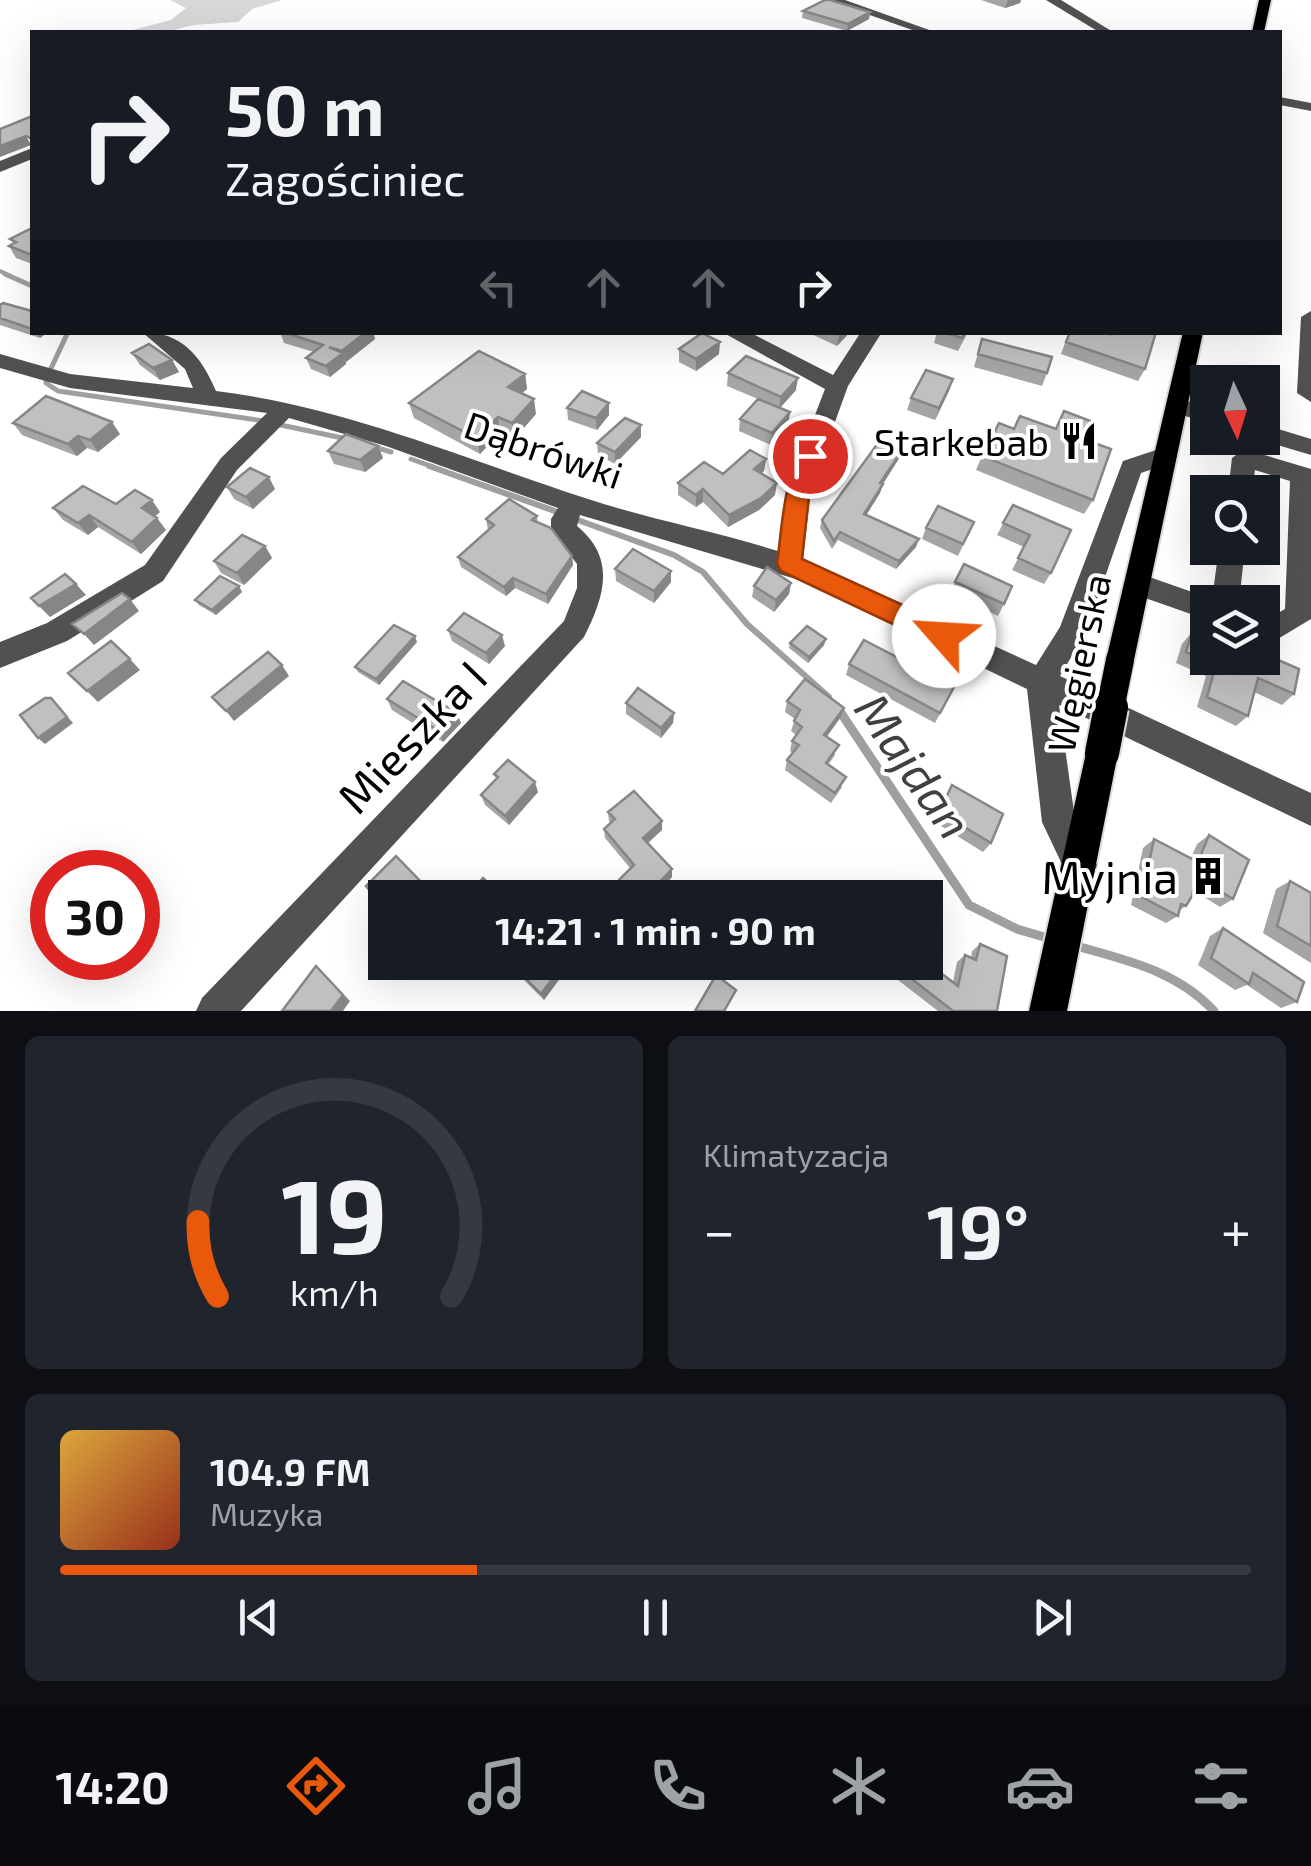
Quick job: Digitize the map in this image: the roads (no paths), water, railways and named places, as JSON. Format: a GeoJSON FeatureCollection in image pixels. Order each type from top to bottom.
{"type":"FeatureCollection","features":[{"type":"Feature","properties":{"kind":"main road"},"geometry":{"type":"LineString","coordinates":[[1258,30],[1265,0]]}},
{"type":"Feature","properties":{"kind":"main road","name":"Węgierska"},"geometry":{"type":"LineString","coordinates":[[1048,1011],[1192,335]]}},
{"type":"Feature","properties":{"kind":"street"},"geometry":{"type":"LineString","coordinates":[[833,0],[923,30]]}},
{"type":"Feature","properties":{"kind":"street"},"geometry":{"type":"LineString","coordinates":[[1052,0],[1104,30]]}},
{"type":"Feature","properties":{"kind":"street"},"geometry":{"type":"LineString","coordinates":[[1282,101],[1311,107]]}},
{"type":"Feature","properties":{"kind":"street"},"geometry":{"type":"LineString","coordinates":[[0,166],[30,154]]}},
{"type":"Feature","properties":{"kind":"street"},"geometry":{"type":"LineString","coordinates":[[1311,317],[1311,395]]}},
{"type":"Feature","properties":{"kind":"street"},"geometry":{"type":"LineString","coordinates":[[156,335],[194,365],[209,399]]}},
{"type":"Feature","properties":{"kind":"street"},"geometry":{"type":"LineString","coordinates":[[738,335],[837,386]]}},
{"type":"Feature","properties":{"kind":"street"},"geometry":{"type":"LineString","coordinates":[[789,564],[798,488],[837,386],[870,335]]}},
{"type":"Feature","properties":{"kind":"street","name":"Dąbrówki"},"geometry":{"type":"LineString","coordinates":[[0,361],[108,389],[209,399],[277,418],[340,421],[407,443],[569,511],[789,564],[1311,810]]}},
{"type":"Feature","properties":{"kind":"street"},"geometry":{"type":"LineString","coordinates":[[1177,406],[1190,410]]}},
{"type":"Feature","properties":{"kind":"street"},"geometry":{"type":"LineString","coordinates":[[0,655],[58,632],[154,573],[174,550],[222,472],[277,418]]}},
{"type":"Feature","properties":{"kind":"street"},"geometry":{"type":"LineString","coordinates":[[1286,628],[1299,614],[1302,444]]}},
{"type":"Feature","properties":{"kind":"street"},"geometry":{"type":"LineString","coordinates":[[1080,865],[1059,822],[1041,682],[1072,632],[1131,467],[1165,456]]}},
{"type":"Feature","properties":{"kind":"street"},"geometry":{"type":"LineString","coordinates":[[1242,475],[1244,458],[1301,475]]}},
{"type":"Feature","properties":{"kind":"street","name":"Mieszka I"},"geometry":{"type":"LineString","coordinates":[[215,1011],[574,629],[591,594],[592,562],[582,542],[564,530],[569,511]]}},
{"type":"Feature","properties":{"kind":"street"},"geometry":{"type":"LineString","coordinates":[[1138,584],[1190,603]]}},
{"type":"Feature","properties":{"kind":"waterway","name":"Majdan"},"geometry":{"type":"LineString","coordinates":[[0,271],[11,276]]}},
{"type":"Feature","properties":{"kind":"waterway","name":"Majdan"},"geometry":{"type":"LineString","coordinates":[[5,274],[30,285]]}},
{"type":"Feature","properties":{"kind":"waterway","name":"Majdan"},"geometry":{"type":"LineString","coordinates":[[67,335],[46,383],[58,391],[264,421]]}},
{"type":"Feature","properties":{"kind":"waterway","name":"Majdan"},"geometry":{"type":"LineString","coordinates":[[276,424],[347,439]]}},
{"type":"Feature","properties":{"kind":"waterway","name":"Majdan"},"geometry":{"type":"LineString","coordinates":[[374,447],[391,452]]}},
{"type":"Feature","properties":{"kind":"waterway","name":"Majdan"},"geometry":{"type":"LineString","coordinates":[[411,459],[436,468]]}},
{"type":"Feature","properties":{"kind":"waterway","name":"Majdan"},"geometry":{"type":"LineString","coordinates":[[429,466],[563,514]]}},
{"type":"Feature","properties":{"kind":"waterway","name":"Majdan"},"geometry":{"type":"LineString","coordinates":[[575,519],[674,555],[703,572],[747,624],[829,697]]}},
{"type":"Feature","properties":{"kind":"waterway","name":"Majdan"},"geometry":{"type":"LineString","coordinates":[[837,707],[969,905],[1017,929],[1051,939]]}},
{"type":"Feature","properties":{"kind":"waterway","name":"Majdan"},"geometry":{"type":"LineString","coordinates":[[1073,945],[1166,976],[1214,1011]]}},
{"type":"Feature","properties":{"kind":"place","name":"Starkebab"},"geometry":{"type":"Point","coordinates":[1079,441]}},
{"type":"Feature","properties":{"kind":"place","name":"Myjnia"},"geometry":{"type":"Point","coordinates":[1208,876]}}]}
